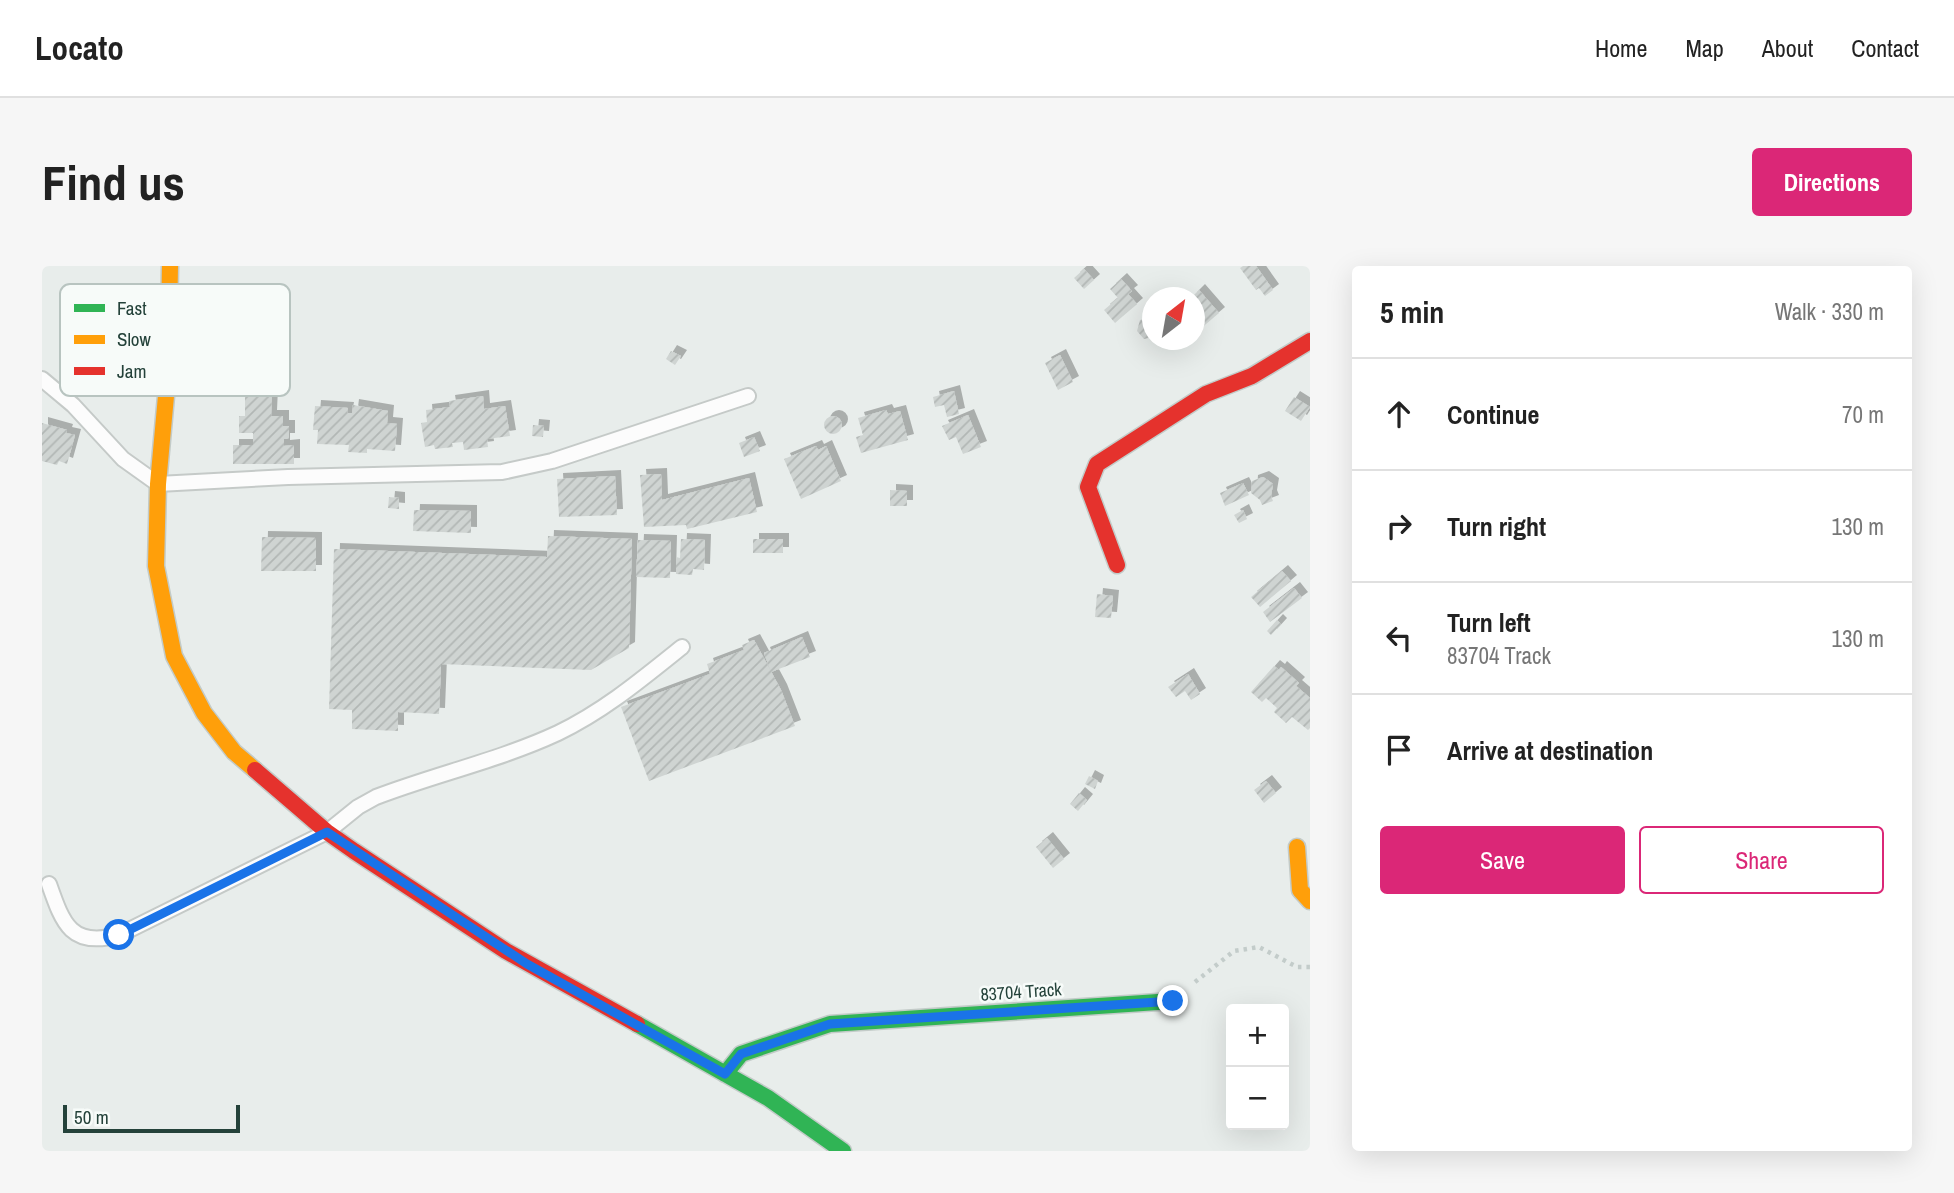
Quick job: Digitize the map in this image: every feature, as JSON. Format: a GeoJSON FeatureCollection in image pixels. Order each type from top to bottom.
{"type":"FeatureCollection","features":[{"type":"Feature","properties":{"kind":"street"},"geometry":{"type":"LineString","coordinates":[[170,266],[170,284]]}},
{"type":"Feature","properties":{"kind":"street"},"geometry":{"type":"LineString","coordinates":[[1117,565],[1088,486],[1097,464],[1206,394],[1252,376],[1310,341]]}},
{"type":"Feature","properties":{"kind":"street"},"geometry":{"type":"LineString","coordinates":[[166,396],[158,484],[156,566],[174,656],[204,713],[234,752],[327,832],[527,964],[725,1074],[804,1121],[843,1151]]}},
{"type":"Feature","properties":{"kind":"street"},"geometry":{"type":"LineString","coordinates":[[1297,847],[1300,890],[1310,901]]}},
{"type":"Feature","properties":{"kind":"street","name":"83704 Track"},"geometry":{"type":"LineString","coordinates":[[725,1074],[741,1054],[830,1024],[1173,1001]]}},
{"type":"Feature","properties":{"kind":"lane"},"geometry":{"type":"LineString","coordinates":[[42,379],[60,394]]}},
{"type":"Feature","properties":{"kind":"lane"},"geometry":{"type":"LineString","coordinates":[[63,396],[123,459],[158,484],[502,471],[552,461],[748,396]]}},
{"type":"Feature","properties":{"kind":"lane"},"geometry":{"type":"LineString","coordinates":[[49,884],[58,910],[70,929],[83,939],[99,940],[119,935],[327,832],[358,807],[376,797],[525,747],[560,732],[610,704],[682,648]]}},
{"type":"Feature","properties":{"kind":"path"},"geometry":{"type":"LineString","coordinates":[[1173,1001],[1234,951],[1259,947],[1297,967],[1310,967]]}},
{"type":"Feature","properties":{"kind":"building"},"geometry":{"type":"Polygon","coordinates":[[[1256,266],[1273,290],[1265,296],[1259,288],[1256,290],[1240,268],[1256,266]]]}},
{"type":"Feature","properties":{"kind":"building"},"geometry":{"type":"Polygon","coordinates":[[[1084,269],[1094,280],[1084,289],[1074,278],[1084,269]]]}},
{"type":"Feature","properties":{"kind":"building"},"geometry":{"type":"Polygon","coordinates":[[[1121,279],[1132,291],[1128,294],[1137,304],[1115,323],[1104,310],[1118,298],[1110,289],[1121,279]]]}},
{"type":"Feature","properties":{"kind":"building"},"geometry":{"type":"Polygon","coordinates":[[[1205,297],[1219,313],[1205,325],[1205,297]]]}},
{"type":"Feature","properties":{"kind":"building"},"geometry":{"type":"Polygon","coordinates":[[[1142,319],[1142,337],[1137,331],[1142,319]]]}},
{"type":"Feature","properties":{"kind":"building"},"geometry":{"type":"Polygon","coordinates":[[[671,351],[681,356],[675,365],[666,359],[671,351]]]}},
{"type":"Feature","properties":{"kind":"building"},"geometry":{"type":"Polygon","coordinates":[[[1060,355],[1073,382],[1058,390],[1045,363],[1060,355]]]}},
{"type":"Feature","properties":{"kind":"building"},"geometry":{"type":"Polygon","coordinates":[[[954,391],[959,414],[947,417],[944,405],[935,407],[933,397],[954,391]]]}},
{"type":"Feature","properties":{"kind":"building"},"geometry":{"type":"Polygon","coordinates":[[[245,396],[272,396],[271,416],[283,416],[283,426],[289,426],[289,439],[284,439],[284,446],[294,445],[294,464],[233,464],[233,445],[253,445],[253,433],[239,433],[239,416],[245,416],[245,396]]]}},
{"type":"Feature","properties":{"kind":"building"},"geometry":{"type":"Polygon","coordinates":[[[483,396],[484,409],[505,406],[510,436],[487,439],[488,447],[464,450],[463,442],[452,443],[453,447],[425,447],[421,423],[427,422],[426,410],[450,407],[449,401],[483,396]]]}},
{"type":"Feature","properties":{"kind":"building"},"geometry":{"type":"Polygon","coordinates":[[[1294,397],[1310,407],[1301,421],[1285,411],[1294,397]]]}},
{"type":"Feature","properties":{"kind":"building"},"geometry":{"type":"Polygon","coordinates":[[[353,405],[388,411],[387,423],[397,424],[395,451],[367,449],[367,453],[348,452],[349,445],[317,444],[318,430],[313,430],[315,406],[348,408],[347,413],[352,413],[353,405]]]}},
{"type":"Feature","properties":{"kind":"building"},"geometry":{"type":"Polygon","coordinates":[[[886,410],[888,414],[900,411],[908,440],[861,453],[856,437],[863,435],[858,418],[886,410]]]}},
{"type":"Feature","properties":{"kind":"building"},"geometry":{"type":"Polygon","coordinates":[[[968,415],[981,447],[963,454],[956,437],[949,440],[942,426],[968,415]]]}},
{"type":"Feature","properties":{"kind":"building"},"geometry":{"type":"Polygon","coordinates":[[[829,416],[837,416],[842,425],[840,432],[829,434],[824,429],[824,421],[829,416]]]}},
{"type":"Feature","properties":{"kind":"building"},"geometry":{"type":"Polygon","coordinates":[[[42,423],[75,435],[67,464],[59,461],[57,465],[42,461],[42,423]]]}},
{"type":"Feature","properties":{"kind":"building"},"geometry":{"type":"Polygon","coordinates":[[[533,425],[544,426],[543,437],[532,436],[533,425]]]}},
{"type":"Feature","properties":{"kind":"building"},"geometry":{"type":"Polygon","coordinates":[[[754,437],[760,451],[744,457],[739,443],[754,437]]]}},
{"type":"Feature","properties":{"kind":"building"},"geometry":{"type":"Polygon","coordinates":[[[816,446],[818,450],[826,446],[841,481],[801,499],[784,459],[816,446]]]}},
{"type":"Feature","properties":{"kind":"building"},"geometry":{"type":"Polygon","coordinates":[[[661,474],[662,500],[749,478],[757,512],[687,529],[686,525],[644,527],[640,475],[661,474]]]}},
{"type":"Feature","properties":{"kind":"building"},"geometry":{"type":"Polygon","coordinates":[[[615,476],[617,515],[559,517],[557,479],[615,476]]]}},
{"type":"Feature","properties":{"kind":"building"},"geometry":{"type":"Polygon","coordinates":[[[1263,477],[1273,484],[1273,501],[1262,505],[1251,493],[1252,481],[1263,477]]]}},
{"type":"Feature","properties":{"kind":"building"},"geometry":{"type":"Polygon","coordinates":[[[1243,483],[1249,495],[1225,506],[1220,493],[1243,483]]]}},
{"type":"Feature","properties":{"kind":"building"},"geometry":{"type":"Polygon","coordinates":[[[890,490],[907,491],[907,506],[890,506],[890,490]]]}},
{"type":"Feature","properties":{"kind":"building"},"geometry":{"type":"Polygon","coordinates":[[[389,497],[399,498],[399,509],[388,508],[389,497]]]}},
{"type":"Feature","properties":{"kind":"building"},"geometry":{"type":"Polygon","coordinates":[[[414,510],[471,511],[471,533],[413,531],[414,510]]]}},
{"type":"Feature","properties":{"kind":"building"},"geometry":{"type":"Polygon","coordinates":[[[1243,510],[1247,519],[1239,523],[1234,515],[1243,510]]]}},
{"type":"Feature","properties":{"kind":"building"},"geometry":{"type":"Polygon","coordinates":[[[548,536],[632,539],[629,648],[591,670],[441,664],[439,714],[398,712],[398,731],[352,729],[352,710],[329,709],[334,549],[547,557],[548,536]]]}},
{"type":"Feature","properties":{"kind":"building"},"geometry":{"type":"Polygon","coordinates":[[[262,537],[316,538],[316,571],[261,571],[262,537]]]}},
{"type":"Feature","properties":{"kind":"building"},"geometry":{"type":"Polygon","coordinates":[[[681,539],[705,540],[704,570],[693,569],[692,575],[676,574],[676,557],[680,558],[681,539]]]}},
{"type":"Feature","properties":{"kind":"building"},"geometry":{"type":"Polygon","coordinates":[[[753,539],[783,539],[783,553],[753,553],[753,539]]]}},
{"type":"Feature","properties":{"kind":"building"},"geometry":{"type":"Polygon","coordinates":[[[638,540],[671,541],[670,578],[636,577],[638,540]]]}},
{"type":"Feature","properties":{"kind":"building"},"geometry":{"type":"Polygon","coordinates":[[[1282,571],[1291,581],[1260,607],[1251,597],[1282,571]]]}},
{"type":"Feature","properties":{"kind":"building"},"geometry":{"type":"Polygon","coordinates":[[[1294,588],[1302,598],[1270,622],[1263,612],[1294,588]]]}},
{"type":"Feature","properties":{"kind":"building"},"geometry":{"type":"Polygon","coordinates":[[[1097,594],[1113,596],[1111,618],[1095,617],[1097,594]]]}},
{"type":"Feature","properties":{"kind":"building"},"geometry":{"type":"Polygon","coordinates":[[[1277,620],[1281,624],[1271,635],[1267,631],[1277,620]]]}},
{"type":"Feature","properties":{"kind":"building"},"geometry":{"type":"Polygon","coordinates":[[[802,637],[810,657],[771,672],[764,653],[802,637]]]}},
{"type":"Feature","properties":{"kind":"building"},"geometry":{"type":"Polygon","coordinates":[[[754,640],[781,690],[795,726],[649,781],[621,707],[710,674],[707,664],[744,650],[742,645],[754,640]]]}},
{"type":"Feature","properties":{"kind":"building"},"geometry":{"type":"Polygon","coordinates":[[[1274,666],[1279,670],[1281,667],[1299,683],[1296,686],[1310,698],[1308,730],[1292,717],[1286,723],[1274,712],[1277,708],[1266,698],[1262,702],[1251,692],[1274,666]]]}},
{"type":"Feature","properties":{"kind":"building"},"geometry":{"type":"Polygon","coordinates":[[[1188,674],[1200,694],[1191,700],[1185,691],[1176,697],[1168,687],[1188,674]]]}},
{"type":"Feature","properties":{"kind":"building"},"geometry":{"type":"Polygon","coordinates":[[[1089,776],[1098,781],[1095,789],[1085,784],[1089,776]]]}},
{"type":"Feature","properties":{"kind":"building"},"geometry":{"type":"Polygon","coordinates":[[[1266,781],[1276,793],[1264,803],[1254,790],[1266,781]]]}},
{"type":"Feature","properties":{"kind":"building"},"geometry":{"type":"Polygon","coordinates":[[[1079,793],[1087,800],[1078,811],[1070,804],[1079,793]]]}},
{"type":"Feature","properties":{"kind":"building"},"geometry":{"type":"Polygon","coordinates":[[[1047,838],[1064,859],[1053,868],[1036,847],[1047,838]]]}},
{"type":"Feature","properties":{"kind":"traffic: fast"},"geometry":{"type":"LineString","coordinates":[[725,1074],[741,1054],[830,1024],[1173,1001]]}},
{"type":"Feature","properties":{"kind":"traffic: fast"},"geometry":{"type":"LineString","coordinates":[[637,1024],[768,1098],[843,1151]]}},
{"type":"Feature","properties":{"kind":"traffic: slow"},"geometry":{"type":"LineString","coordinates":[[170,266],[170,284]]}},
{"type":"Feature","properties":{"kind":"traffic: slow"},"geometry":{"type":"LineString","coordinates":[[166,396],[158,484],[156,566],[174,656],[204,713],[234,752],[255,770]]}},
{"type":"Feature","properties":{"kind":"traffic: slow"},"geometry":{"type":"LineString","coordinates":[[1297,847],[1300,890],[1310,901]]}},
{"type":"Feature","properties":{"kind":"traffic: jam"},"geometry":{"type":"LineString","coordinates":[[1117,565],[1088,487],[1097,464],[1206,394],[1252,376],[1310,341]]}},
{"type":"Feature","properties":{"kind":"traffic: jam"},"geometry":{"type":"LineString","coordinates":[[255,770],[327,832],[354,851],[506,951],[637,1024]]}},
{"type":"Feature","properties":{"kind":"route"},"geometry":{"type":"LineString","coordinates":[[119,935],[327,832],[527,964],[725,1074],[741,1054],[830,1024],[1173,1001]]}}]}
